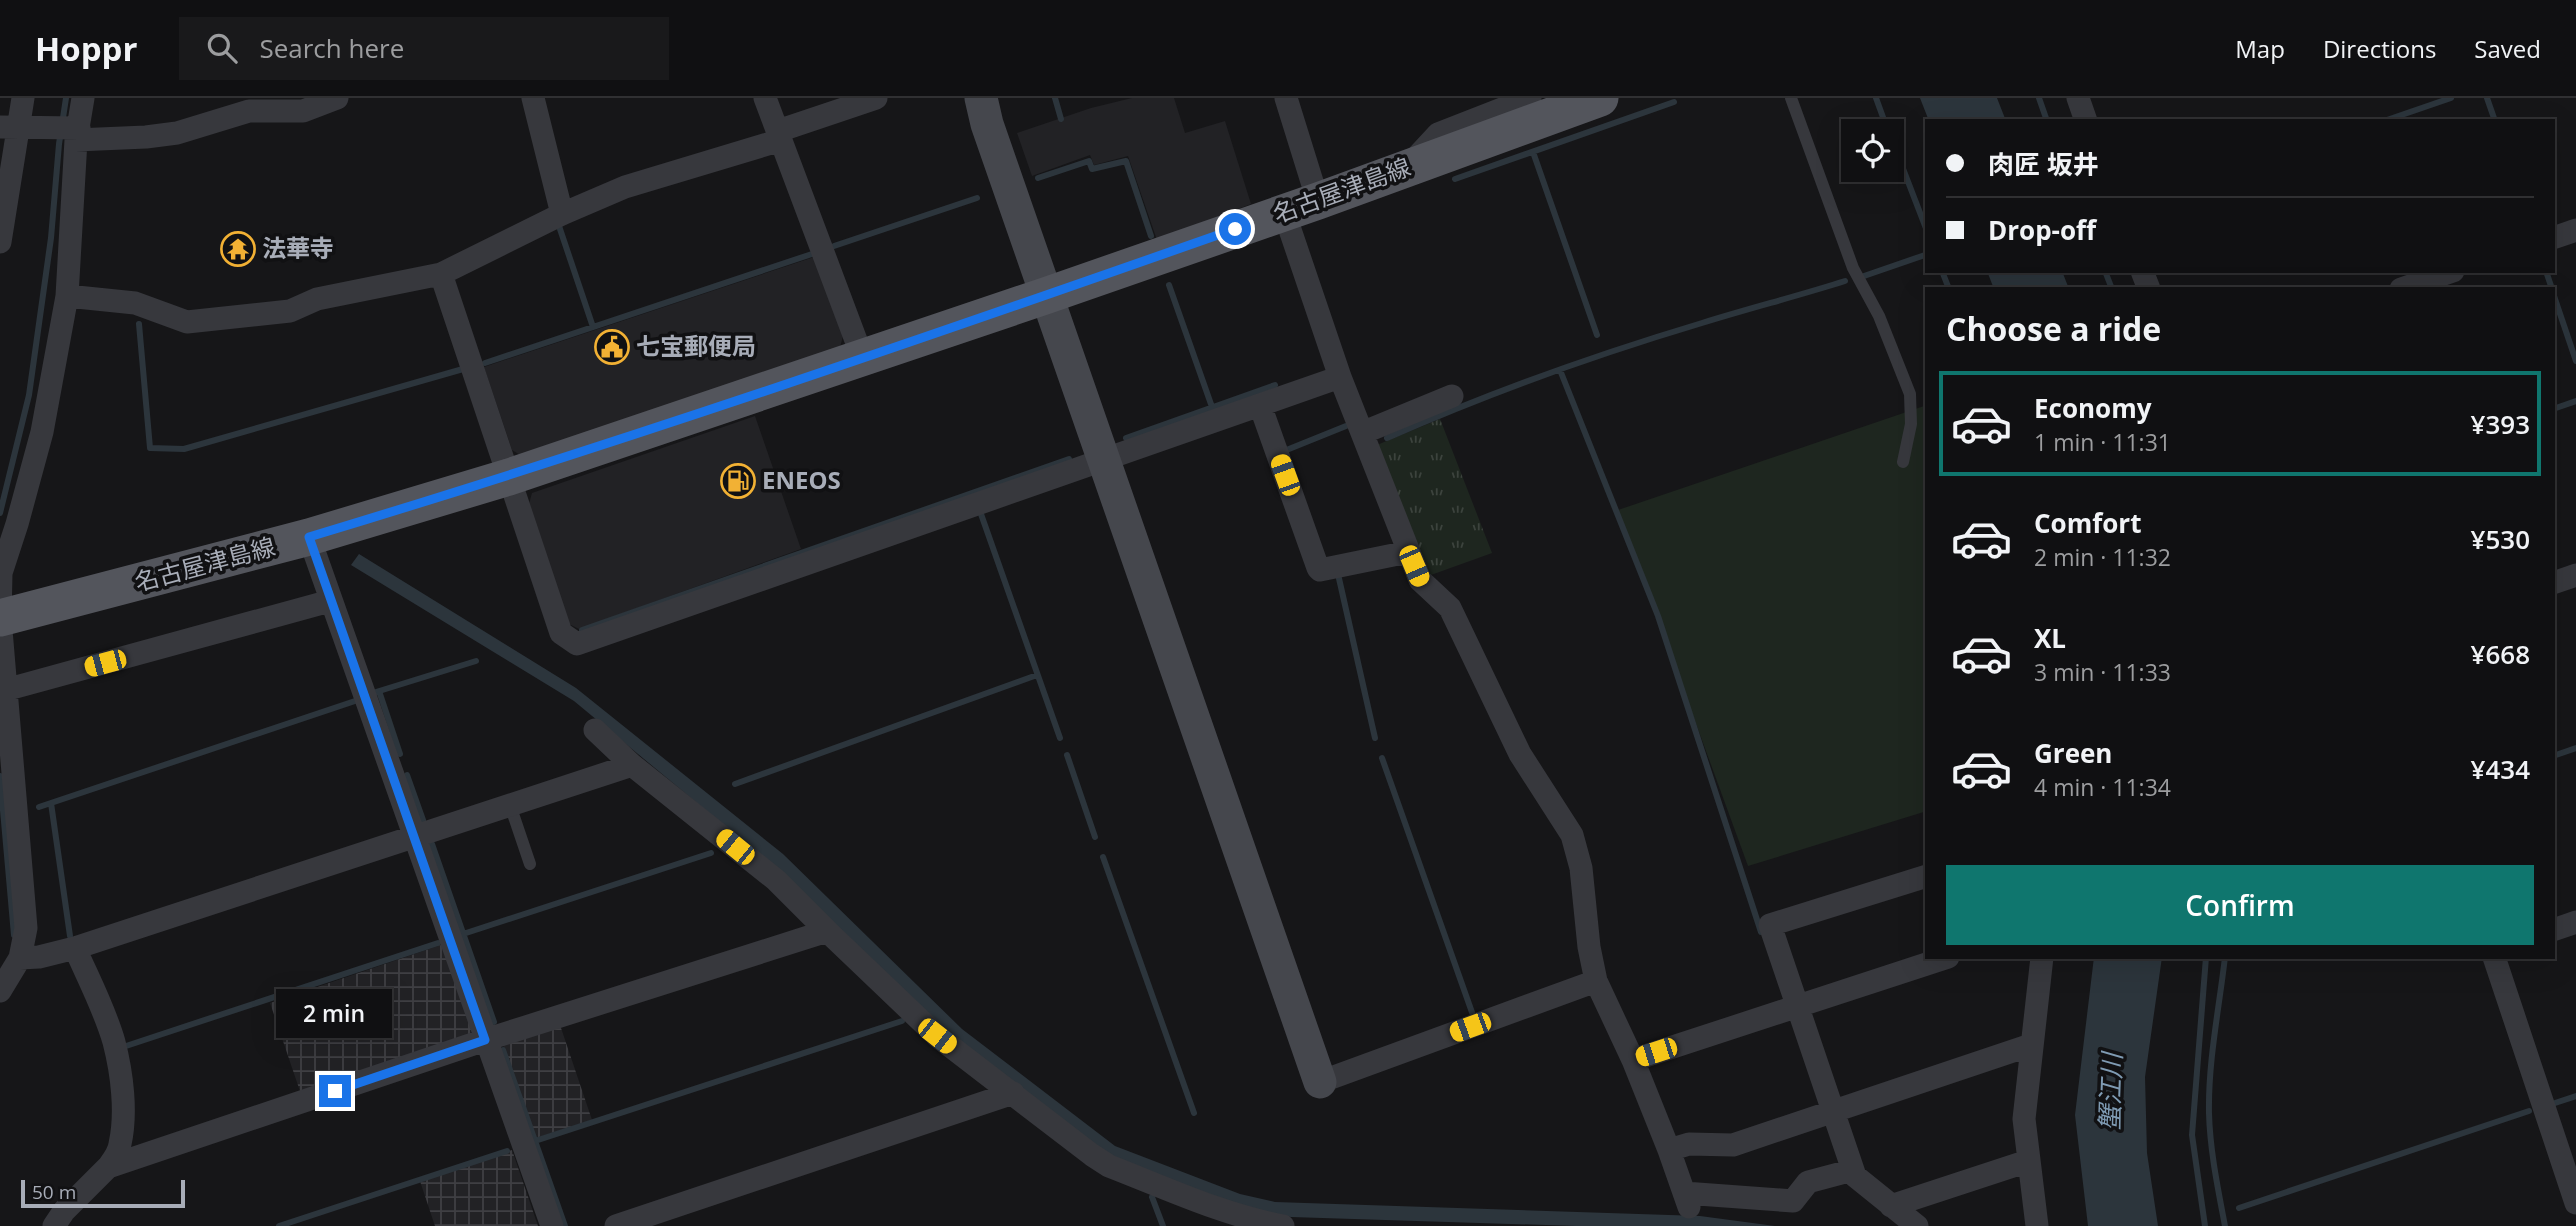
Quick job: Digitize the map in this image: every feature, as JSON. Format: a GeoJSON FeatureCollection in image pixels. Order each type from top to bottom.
{"type":"FeatureCollection","features":[{"type":"Feature","properties":{"kind":"main road","name":"名古屋津島線"},"geometry":{"type":"LineString","coordinates":[[0,618],[309,537],[509,477],[1045,296],[1318,201],[1600,98]]}},
{"type":"Feature","properties":{"kind":"street"},"geometry":{"type":"LineString","coordinates":[[0,242],[10,127],[23,98]]}},
{"type":"Feature","properties":{"kind":"street"},"geometry":{"type":"LineString","coordinates":[[0,991],[20,958],[26,928],[10,838],[0,618],[1,573],[9,521],[42,432],[67,296],[70,131],[83,98]]}},
{"type":"Feature","properties":{"kind":"street"},"geometry":{"type":"LineString","coordinates":[[10,127],[146,137],[177,133],[248,105],[303,111],[337,98]]}},
{"type":"Feature","properties":{"kind":"street"},"geometry":{"type":"LineString","coordinates":[[533,98],[562,214]]}},
{"type":"Feature","properties":{"kind":"street"},"geometry":{"type":"LineString","coordinates":[[765,98],[863,359]]}},
{"type":"Feature","properties":{"kind":"street"},"geometry":{"type":"LineString","coordinates":[[67,296],[135,303],[187,322],[290,311],[317,299],[441,274],[562,214],[625,187],[779,135],[876,98]]}},
{"type":"Feature","properties":{"kind":"street"},"geometry":{"type":"LineString","coordinates":[[981,98],[987,124],[1045,296],[1320,1082],[1596,981]]}},
{"type":"Feature","properties":{"kind":"street"},"geometry":{"type":"LineString","coordinates":[[1286,98],[1318,201]]}},
{"type":"Feature","properties":{"kind":"street"},"geometry":{"type":"LineString","coordinates":[[1406,168],[1438,134],[1530,98]]}},
{"type":"Feature","properties":{"kind":"street"},"geometry":{"type":"LineString","coordinates":[[2078,98],[2085,119]]}},
{"type":"Feature","properties":{"kind":"street"},"geometry":{"type":"LineString","coordinates":[[1284,212],[1340,377],[1420,580],[1450,608],[1520,754],[1572,835],[1581,869],[1589,947],[1596,981],[1633,1060],[1687,1200],[1793,1201],[1808,1182],[1853,1170]]}},
{"type":"Feature","properties":{"kind":"street"},"geometry":{"type":"LineString","coordinates":[[2555,237],[2576,230]]}},
{"type":"Feature","properties":{"kind":"street"},"geometry":{"type":"LineString","coordinates":[[2407,287],[2447,273]]}},
{"type":"Feature","properties":{"kind":"street"},"geometry":{"type":"LineString","coordinates":[[441,274],[561,633],[577,644],[1340,377]]}},
{"type":"Feature","properties":{"kind":"street"},"geometry":{"type":"LineString","coordinates":[[1362,433],[1452,396]]}},
{"type":"Feature","properties":{"kind":"street"},"geometry":{"type":"LineString","coordinates":[[1260,405],[1320,570],[1408,552]]}},
{"type":"Feature","properties":{"kind":"street"},"geometry":{"type":"LineString","coordinates":[[309,537],[552,1226]]}},
{"type":"Feature","properties":{"kind":"street"},"geometry":{"type":"LineString","coordinates":[[2555,582],[2576,575]]}},
{"type":"Feature","properties":{"kind":"street"},"geometry":{"type":"LineString","coordinates":[[5,690],[330,601]]}},
{"type":"Feature","properties":{"kind":"street"},"geometry":{"type":"LineString","coordinates":[[595,730],[632,765],[776,880],[937,1036],[1109,1166],[1223,1210],[1259,1222],[1283,1226]]}},
{"type":"Feature","properties":{"kind":"street"},"geometry":{"type":"LineString","coordinates":[[20,958],[39,957],[75,948],[632,765]]}},
{"type":"Feature","properties":{"kind":"street"},"geometry":{"type":"LineString","coordinates":[[1917,1226],[1856,1176],[1853,1170],[1770,925],[1925,877]]}},
{"type":"Feature","properties":{"kind":"street"},"geometry":{"type":"LineString","coordinates":[[2555,929],[2576,922]]}},
{"type":"Feature","properties":{"kind":"street"},"geometry":{"type":"LineString","coordinates":[[108,1167],[485,1040],[827,931]]}},
{"type":"Feature","properties":{"kind":"street"},"geometry":{"type":"LineString","coordinates":[[54,1226],[64,1211],[108,1167],[117,1155],[121,1143],[122,1105],[118,1068],[107,1023],[75,948]]}},
{"type":"Feature","properties":{"kind":"street"},"geometry":{"type":"LineString","coordinates":[[1633,1060],[1942,959]]}},
{"type":"Feature","properties":{"kind":"street"},"geometry":{"type":"LineString","coordinates":[[2037,1226],[2024,1119],[2042,959]]}},
{"type":"Feature","properties":{"kind":"street"},"geometry":{"type":"LineString","coordinates":[[2495,959],[2576,1203]]}},
{"type":"Feature","properties":{"kind":"street"},"geometry":{"type":"LineString","coordinates":[[1669,1150],[1689,1144],[1733,1145],[2031,1045]]}},
{"type":"Feature","properties":{"kind":"street"},"geometry":{"type":"LineString","coordinates":[[616,1226],[1013,1093]]}},
{"type":"Feature","properties":{"kind":"street"},"geometry":{"type":"LineString","coordinates":[[1891,1206],[2028,1161]]}},
{"type":"Feature","properties":{"kind":"lane"},"geometry":{"type":"LineString","coordinates":[[1791,98],[1853,268],[1879,316],[1910,394],[1911,424],[1903,462]]}},
{"type":"Feature","properties":{"kind":"lane"},"geometry":{"type":"LineString","coordinates":[[510,805],[530,864]]}},
{"type":"Feature","properties":{"kind":"shaded area"},"geometry":{"type":"Polygon","coordinates":[[[1132,98],[1174,98],[1185,133],[1225,121],[1251,204],[1157,240],[1128,156],[1094,165],[1090,155],[1032,176],[1017,133],[1091,108],[1132,98]]]}},
{"type":"Feature","properties":{"kind":"shaded area"},"geometry":{"type":"Polygon","coordinates":[[[817,256],[845,329],[840,347],[522,456],[512,450],[484,367],[817,256]]]}},
{"type":"Feature","properties":{"kind":"shaded area"},"geometry":{"type":"Polygon","coordinates":[[[755,416],[801,549],[579,629],[569,624],[529,504],[532,493],[755,416]]]}},
{"type":"Feature","properties":{"kind":"shaded area"},"geometry":{"type":"Polygon","coordinates":[[[444,944],[474,1028],[468,1038],[301,1094],[270,1003],[444,944]]]}},
{"type":"Feature","properties":{"kind":"shaded area"},"geometry":{"type":"Polygon","coordinates":[[[560,1025],[592,1120],[536,1138],[503,1045],[560,1025]]]}},
{"type":"Feature","properties":{"kind":"shaded area"},"geometry":{"type":"Polygon","coordinates":[[[512,1150],[538,1226],[435,1226],[420,1181],[512,1150]]]}},
{"type":"Feature","properties":{"kind":"green space"},"geometry":{"type":"Polygon","coordinates":[[[1925,406],[1925,812],[1748,866],[1618,510],[1925,406]]]}},
{"type":"Feature","properties":{"kind":"green space"},"geometry":{"type":"Polygon","coordinates":[[[1440,419],[1492,553],[1428,576],[1377,445],[1440,419]]]}},
{"type":"Feature","properties":{"kind":"water"},"geometry":{"type":"Polygon","coordinates":[[[1920,98],[1997,98],[2005,119],[1928,119],[1920,98]]]}},
{"type":"Feature","properties":{"kind":"water"},"geometry":{"type":"Polygon","coordinates":[[[1988,273],[2063,273],[2068,287],[1993,287],[1988,273]]]}},
{"type":"Feature","properties":{"kind":"water"},"geometry":{"type":"Polygon","coordinates":[[[359,554],[576,688],[783,854],[962,1029],[1115,1146],[1240,1194],[1275,1202],[1700,1216],[1775,1226],[1576,1226],[1291,1217],[1256,1211],[1110,1158],[947,1033],[784,875],[574,701],[351,565],[359,554]]]}},
{"type":"Feature","properties":{"kind":"water","name":"蟹江川"},"geometry":{"type":"Polygon","coordinates":[[[2094,959],[2162,959],[2145,1077],[2147,1153],[2158,1226],[2088,1226],[2075,1115],[2094,959]]]}},
{"type":"Feature","properties":{"kind":"waterway"},"geometry":{"type":"LineString","coordinates":[[0,513],[29,395],[51,238],[66,98]]}},
{"type":"Feature","properties":{"kind":"waterway"},"geometry":{"type":"LineString","coordinates":[[1055,98],[1061,119]]}},
{"type":"Feature","properties":{"kind":"waterway"},"geometry":{"type":"LineString","coordinates":[[1876,98],[1884,119]]}},
{"type":"Feature","properties":{"kind":"waterway"},"geometry":{"type":"LineString","coordinates":[[2039,98],[2046,119]]}},
{"type":"Feature","properties":{"kind":"waterway"},"geometry":{"type":"LineString","coordinates":[[2390,119],[2451,98]]}},
{"type":"Feature","properties":{"kind":"waterway"},"geometry":{"type":"LineString","coordinates":[[2487,98],[2494,119]]}},
{"type":"Feature","properties":{"kind":"waterway"},"geometry":{"type":"LineString","coordinates":[[1455,179],[1674,102]]}},
{"type":"Feature","properties":{"kind":"waterway"},"geometry":{"type":"LineString","coordinates":[[1533,152],[1597,335]]}},
{"type":"Feature","properties":{"kind":"waterway"},"geometry":{"type":"LineString","coordinates":[[1038,178],[1089,161],[1092,169],[1126,161],[1151,236]]}},
{"type":"Feature","properties":{"kind":"waterway"},"geometry":{"type":"LineString","coordinates":[[1904,171],[1925,226]]}},
{"type":"Feature","properties":{"kind":"waterway"},"geometry":{"type":"LineString","coordinates":[[834,246],[977,198]]}},
{"type":"Feature","properties":{"kind":"waterway"},"geometry":{"type":"LineString","coordinates":[[559,226],[593,327]]}},
{"type":"Feature","properties":{"kind":"waterway"},"geometry":{"type":"LineString","coordinates":[[485,363],[812,254]]}},
{"type":"Feature","properties":{"kind":"waterway"},"geometry":{"type":"LineString","coordinates":[[1864,276],[1925,255]]}},
{"type":"Feature","properties":{"kind":"waterway"},"geometry":{"type":"LineString","coordinates":[[1943,273],[1948,287]]}},
{"type":"Feature","properties":{"kind":"waterway"},"geometry":{"type":"LineString","coordinates":[[2106,273],[2111,287]]}},
{"type":"Feature","properties":{"kind":"waterway"},"geometry":{"type":"LineString","coordinates":[[2547,273],[2551,287]]}},
{"type":"Feature","properties":{"kind":"waterway"},"geometry":{"type":"LineString","coordinates":[[1387,438],[1503,390],[1582,362],[1662,335],[1845,281]]}},
{"type":"Feature","properties":{"kind":"waterway"},"geometry":{"type":"LineString","coordinates":[[1169,285],[1212,407]]}},
{"type":"Feature","properties":{"kind":"waterway"},"geometry":{"type":"LineString","coordinates":[[2555,299],[2576,361]]}},
{"type":"Feature","properties":{"kind":"waterway"},"geometry":{"type":"LineString","coordinates":[[139,324],[150,448],[184,449],[463,369]]}},
{"type":"Feature","properties":{"kind":"waterway"},"geometry":{"type":"LineString","coordinates":[[1560,370],[1658,616],[1761,932]]}},
{"type":"Feature","properties":{"kind":"waterway"},"geometry":{"type":"LineString","coordinates":[[1126,438],[1275,385]]}},
{"type":"Feature","properties":{"kind":"waterway"},"geometry":{"type":"LineString","coordinates":[[2555,408],[2576,401]]}},
{"type":"Feature","properties":{"kind":"waterway"},"geometry":{"type":"LineString","coordinates":[[1284,451],[1346,426]]}},
{"type":"Feature","properties":{"kind":"waterway"},"geometry":{"type":"LineString","coordinates":[[582,630],[1069,459]]}},
{"type":"Feature","properties":{"kind":"waterway"},"geometry":{"type":"LineString","coordinates":[[981,514],[1060,738]]}},
{"type":"Feature","properties":{"kind":"waterway"},"geometry":{"type":"LineString","coordinates":[[1338,574],[1375,738]]}},
{"type":"Feature","properties":{"kind":"waterway"},"geometry":{"type":"LineString","coordinates":[[376,692],[476,661]]}},
{"type":"Feature","properties":{"kind":"waterway"},"geometry":{"type":"LineString","coordinates":[[735,784],[1037,675]]}},
{"type":"Feature","properties":{"kind":"waterway"},"geometry":{"type":"LineString","coordinates":[[379,691],[400,754]]}},
{"type":"Feature","properties":{"kind":"waterway"},"geometry":{"type":"LineString","coordinates":[[39,807],[355,701]]}},
{"type":"Feature","properties":{"kind":"waterway"},"geometry":{"type":"LineString","coordinates":[[2555,755],[2576,748]]}},
{"type":"Feature","properties":{"kind":"waterway"},"geometry":{"type":"LineString","coordinates":[[1067,755],[1095,837]]}},
{"type":"Feature","properties":{"kind":"waterway"},"geometry":{"type":"LineString","coordinates":[[1382,758],[1474,1018]]}},
{"type":"Feature","properties":{"kind":"waterway"},"geometry":{"type":"LineString","coordinates":[[407,775],[423,820]]}},
{"type":"Feature","properties":{"kind":"waterway"},"geometry":{"type":"LineString","coordinates":[[0,776],[14,935]]}},
{"type":"Feature","properties":{"kind":"waterway"},"geometry":{"type":"LineString","coordinates":[[51,803],[70,936]]}},
{"type":"Feature","properties":{"kind":"waterway"},"geometry":{"type":"LineString","coordinates":[[432,844],[494,1022]]}},
{"type":"Feature","properties":{"kind":"waterway"},"geometry":{"type":"LineString","coordinates":[[463,934],[711,853]]}},
{"type":"Feature","properties":{"kind":"waterway"},"geometry":{"type":"LineString","coordinates":[[1103,857],[1194,1113]]}},
{"type":"Feature","properties":{"kind":"waterway"},"geometry":{"type":"LineString","coordinates":[[126,1046],[438,943]]}},
{"type":"Feature","properties":{"kind":"waterway"},"geometry":{"type":"LineString","coordinates":[[2205,1226],[2192,1135],[2206,959]]}},
{"type":"Feature","properties":{"kind":"waterway"},"geometry":{"type":"LineString","coordinates":[[2225,959],[2212,1055],[2209,1113],[2225,1226]]}},
{"type":"Feature","properties":{"kind":"waterway"},"geometry":{"type":"LineString","coordinates":[[535,1141],[902,1021]]}},
{"type":"Feature","properties":{"kind":"waterway"},"geometry":{"type":"LineString","coordinates":[[503,1050],[565,1226]]}},
{"type":"Feature","properties":{"kind":"waterway"},"geometry":{"type":"LineString","coordinates":[[2555,1103],[2576,1096]]}},
{"type":"Feature","properties":{"kind":"waterway"},"geometry":{"type":"LineString","coordinates":[[2239,1208],[2529,1111]]}},
{"type":"Feature","properties":{"kind":"waterway"},"geometry":{"type":"LineString","coordinates":[[279,1226],[507,1151]]}},
{"type":"Feature","properties":{"kind":"waterway"},"geometry":{"type":"LineString","coordinates":[[1152,1197],[1163,1226]]}},
{"type":"Feature","properties":{"kind":"place","name":"法華寺"},"geometry":{"type":"Point","coordinates":[238,249]}},
{"type":"Feature","properties":{"kind":"place","name":"七宝郵便局"},"geometry":{"type":"Point","coordinates":[612,347]}},
{"type":"Feature","properties":{"kind":"place","name":"ENEOS"},"geometry":{"type":"Point","coordinates":[738,481]}},
{"type":"Feature","properties":{"kind":"route"},"geometry":{"type":"LineString","coordinates":[[335,1091],[485,1040],[309,537],[530,470],[863,359],[1235,229]]}}]}
